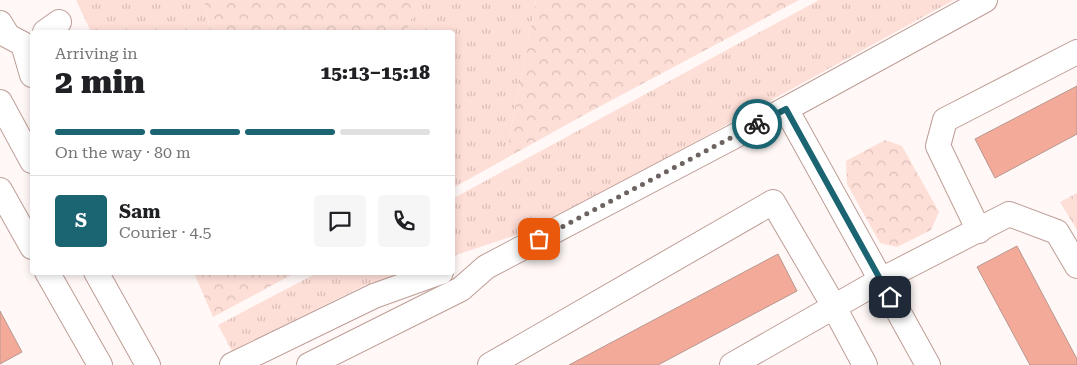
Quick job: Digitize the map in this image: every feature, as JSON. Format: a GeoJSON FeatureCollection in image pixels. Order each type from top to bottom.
{"type":"FeatureCollection","features":[{"type":"Feature","properties":{"kind":"street"},"geometry":{"type":"LineString","coordinates":[[309,365],[461,290],[486,267],[786,109],[985,0]]}},
{"type":"Feature","properties":{"kind":"street"},"geometry":{"type":"LineString","coordinates":[[0,23],[8,36],[28,42],[30,58]]}},
{"type":"Feature","properties":{"kind":"street"},"geometry":{"type":"LineString","coordinates":[[979,231],[938,146],[946,120],[1077,52]]}},
{"type":"Feature","properties":{"kind":"street"},"geometry":{"type":"LineString","coordinates":[[0,102],[30,157]]}},
{"type":"Feature","properties":{"kind":"street"},"geometry":{"type":"LineString","coordinates":[[786,109],[928,365]]}},
{"type":"Feature","properties":{"kind":"street"},"geometry":{"type":"LineString","coordinates":[[0,190],[30,243]]}},
{"type":"Feature","properties":{"kind":"street"},"geometry":{"type":"LineString","coordinates":[[490,365],[773,202],[865,365]]}},
{"type":"Feature","properties":{"kind":"street"},"geometry":{"type":"LineString","coordinates":[[732,365],[881,280],[1009,214],[1057,232],[1077,266]]}},
{"type":"Feature","properties":{"kind":"street"},"geometry":{"type":"LineString","coordinates":[[455,269],[486,267]]}},
{"type":"Feature","properties":{"kind":"street"},"geometry":{"type":"LineString","coordinates":[[49,275],[100,365]]}},
{"type":"Feature","properties":{"kind":"street"},"geometry":{"type":"LineString","coordinates":[[98,275],[148,365]]}},
{"type":"Feature","properties":{"kind":"street"},"geometry":{"type":"LineString","coordinates":[[232,365],[374,296],[433,275]]}},
{"type":"Feature","properties":{"kind":"green space"},"geometry":{"type":"Polygon","coordinates":[[[76,0],[204,0],[210,29],[209,30],[90,30],[76,0]]]}},
{"type":"Feature","properties":{"kind":"green space"},"geometry":{"type":"Polygon","coordinates":[[[204,0],[417,0],[408,30],[209,30],[204,0]]]}},
{"type":"Feature","properties":{"kind":"green space"},"geometry":{"type":"Polygon","coordinates":[[[417,0],[536,0],[505,159],[455,187],[455,30],[408,30],[417,0]]]}},
{"type":"Feature","properties":{"kind":"green space"},"geometry":{"type":"Polygon","coordinates":[[[536,0],[799,0],[505,159],[536,0]]]}},
{"type":"Feature","properties":{"kind":"green space"},"geometry":{"type":"Polygon","coordinates":[[[819,0],[954,0],[540,227],[455,255],[455,197],[819,0]]]}},
{"type":"Feature","properties":{"kind":"green space"},"geometry":{"type":"Polygon","coordinates":[[[885,140],[902,146],[939,212],[931,230],[897,247],[880,243],[847,184],[846,161],[885,140]]]}},
{"type":"Feature","properties":{"kind":"green space"},"geometry":{"type":"Polygon","coordinates":[[[1077,193],[1077,230],[1060,202],[1077,193]]]}},
{"type":"Feature","properties":{"kind":"green space"},"geometry":{"type":"Polygon","coordinates":[[[195,275],[291,275],[213,317],[195,275]]]}},
{"type":"Feature","properties":{"kind":"green space"},"geometry":{"type":"Polygon","coordinates":[[[313,275],[397,275],[365,285],[232,351],[218,325],[313,275]]]}},
{"type":"Feature","properties":{"kind":"building"},"geometry":{"type":"Polygon","coordinates":[[[1077,86],[1077,134],[995,178],[975,139],[1077,86]]]}},
{"type":"Feature","properties":{"kind":"building"},"geometry":{"type":"Polygon","coordinates":[[[1017,246],[1077,359],[1077,365],[1030,365],[977,267],[1017,246]]]}},
{"type":"Feature","properties":{"kind":"building"},"geometry":{"type":"Polygon","coordinates":[[[778,254],[797,291],[658,365],[569,365],[778,254]]]}},
{"type":"Feature","properties":{"kind":"building"},"geometry":{"type":"Polygon","coordinates":[[[0,311],[22,352],[0,364],[0,311]]]}},
{"type":"Feature","properties":{"kind":"way so far"},"geometry":{"type":"LineString","coordinates":[[539,239],[757,124]]}},
{"type":"Feature","properties":{"kind":"route"},"geometry":{"type":"LineString","coordinates":[[757,124],[786,109],[890,297]]}}]}
